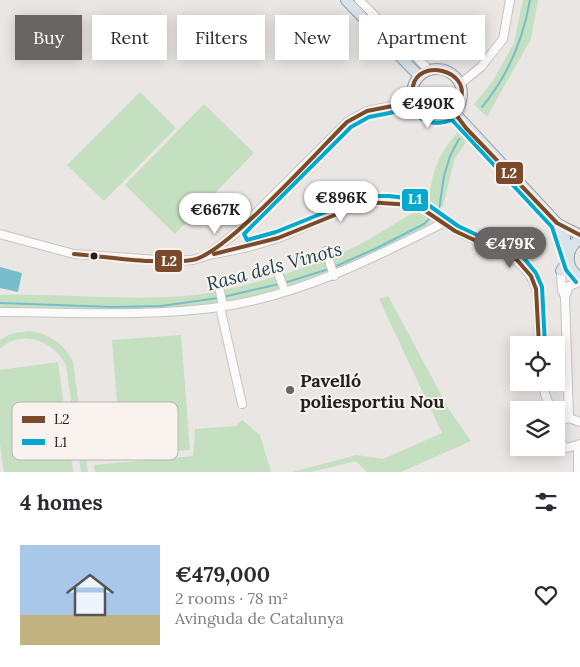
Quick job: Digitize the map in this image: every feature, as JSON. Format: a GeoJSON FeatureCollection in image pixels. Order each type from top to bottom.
{"type":"FeatureCollection","features":[{"type":"Feature","properties":{"kind":"main road"},"geometry":{"type":"LineString","coordinates":[[346,0],[419,76]]}},
{"type":"Feature","properties":{"kind":"main road"},"geometry":{"type":"LineString","coordinates":[[429,70],[446,71],[454,76],[460,84],[462,94],[459,104],[454,112],[444,118],[428,116],[418,110],[414,102],[414,84],[419,76],[429,70]]}},
{"type":"Feature","properties":{"kind":"main road"},"geometry":{"type":"LineString","coordinates":[[454,112],[557,223],[564,235],[572,270],[580,277]]}},
{"type":"Feature","properties":{"kind":"main road"},"geometry":{"type":"LineString","coordinates":[[557,223],[580,235]]}},
{"type":"Feature","properties":{"kind":"main road"},"geometry":{"type":"LineString","coordinates":[[561,271],[571,248],[580,239]]}},
{"type":"Feature","properties":{"kind":"street"},"geometry":{"type":"LineString","coordinates":[[360,0],[429,70]]}},
{"type":"Feature","properties":{"kind":"street"},"geometry":{"type":"LineString","coordinates":[[460,84],[480,67],[503,39],[510,0]]}},
{"type":"Feature","properties":{"kind":"street"},"geometry":{"type":"LineString","coordinates":[[206,256],[237,232],[347,122],[367,111],[414,102]]}},
{"type":"Feature","properties":{"kind":"street"},"geometry":{"type":"LineString","coordinates":[[0,234],[74,254],[172,261],[193,260],[278,238],[367,202],[411,205],[517,260],[531,276],[536,289],[539,336]]}},
{"type":"Feature","properties":{"kind":"street"},"geometry":{"type":"LineString","coordinates":[[0,312],[118,315],[221,307],[285,291],[334,276],[443,223]]}},
{"type":"Feature","properties":{"kind":"street"},"geometry":{"type":"LineString","coordinates":[[237,232],[243,248]]}},
{"type":"Feature","properties":{"kind":"street"},"geometry":{"type":"LineString","coordinates":[[229,251],[237,232]]}},
{"type":"Feature","properties":{"kind":"street"},"geometry":{"type":"LineString","coordinates":[[229,238],[229,251]]}},
{"type":"Feature","properties":{"kind":"street"},"geometry":{"type":"LineString","coordinates":[[326,250],[334,276]]}},
{"type":"Feature","properties":{"kind":"street"},"geometry":{"type":"LineString","coordinates":[[275,266],[285,291]]}},
{"type":"Feature","properties":{"kind":"street"},"geometry":{"type":"LineString","coordinates":[[561,271],[562,290],[565,296]]}},
{"type":"Feature","properties":{"kind":"street"},"geometry":{"type":"LineString","coordinates":[[218,282],[221,307],[242,404]]}},
{"type":"Feature","properties":{"kind":"street"},"geometry":{"type":"LineString","coordinates":[[569,418],[565,296],[569,286],[580,282]]}},
{"type":"Feature","properties":{"kind":"street"},"geometry":{"type":"LineString","coordinates":[[565,419],[569,418],[580,422]]}},
{"type":"Feature","properties":{"kind":"street"},"geometry":{"type":"LineString","coordinates":[[574,472],[577,446]]}},
{"type":"Feature","properties":{"kind":"street"},"geometry":{"type":"LineString","coordinates":[[577,446],[578,472]]}},
{"type":"Feature","properties":{"kind":"green space"},"geometry":{"type":"Polygon","coordinates":[[[523,0],[538,0],[531,39],[487,117],[474,104],[493,81],[514,43],[523,0]]]}},
{"type":"Feature","properties":{"kind":"green space"},"geometry":{"type":"Polygon","coordinates":[[[140,92],[176,128],[104,201],[67,165],[140,92]]]}},
{"type":"Feature","properties":{"kind":"green space"},"geometry":{"type":"Polygon","coordinates":[[[204,104],[254,153],[175,234],[125,185],[204,104]]]}},
{"type":"Feature","properties":{"kind":"green space"},"geometry":{"type":"Polygon","coordinates":[[[458,132],[468,139],[454,160],[443,207],[429,203],[437,165],[445,148],[458,132]]]}},
{"type":"Feature","properties":{"kind":"green space"},"geometry":{"type":"Polygon","coordinates":[[[415,212],[432,222],[399,241],[329,273],[255,295],[217,303],[141,311],[0,310],[0,295],[162,297],[221,291],[301,269],[345,252],[415,212]]]}},
{"type":"Feature","properties":{"kind":"green space"},"geometry":{"type":"Polygon","coordinates":[[[388,296],[450,411],[471,441],[401,472],[367,472],[356,461],[311,472],[292,472],[357,455],[383,459],[442,433],[379,299],[388,296]]]}},
{"type":"Feature","properties":{"kind":"green space"},"geometry":{"type":"Polygon","coordinates":[[[29,331],[36,332],[55,340],[61,345],[73,362],[78,402],[71,402],[66,365],[54,349],[36,340],[17,339],[0,349],[0,340],[10,334],[29,331]]]}},
{"type":"Feature","properties":{"kind":"green space"},"geometry":{"type":"Polygon","coordinates":[[[181,335],[190,450],[178,451],[178,402],[117,402],[112,340],[181,335]]]}},
{"type":"Feature","properties":{"kind":"green space"},"geometry":{"type":"Polygon","coordinates":[[[58,362],[63,402],[12,402],[12,460],[71,460],[73,472],[4,472],[0,444],[0,370],[58,362]]]}},
{"type":"Feature","properties":{"kind":"green space"},"geometry":{"type":"Polygon","coordinates":[[[242,420],[260,435],[271,472],[95,472],[94,465],[149,460],[178,460],[178,457],[193,456],[195,429],[236,426],[242,420]]]}},
{"type":"Feature","properties":{"kind":"green space"},"geometry":{"type":"Polygon","coordinates":[[[79,460],[86,460],[88,472],[81,472],[79,460]]]}},
{"type":"Feature","properties":{"kind":"water"},"geometry":{"type":"Polygon","coordinates":[[[0,267],[22,273],[18,292],[0,288],[0,267]]]}},
{"type":"Feature","properties":{"kind":"waterway"},"geometry":{"type":"LineString","coordinates":[[482,107],[499,83],[513,57],[519,43],[530,0]]}},
{"type":"Feature","properties":{"kind":"waterway","name":"Rasa dels Vinots"},"geometry":{"type":"LineString","coordinates":[[435,214],[439,210],[444,176],[450,156],[459,139]]}},
{"type":"Feature","properties":{"kind":"waterway","name":"Rasa dels Vinots"},"geometry":{"type":"LineString","coordinates":[[334,267],[424,224],[431,217]]}},
{"type":"Feature","properties":{"kind":"waterway","name":"Rasa dels Vinots"},"geometry":{"type":"LineString","coordinates":[[284,283],[329,269]]}},
{"type":"Feature","properties":{"kind":"waterway","name":"Rasa dels Vinots"},"geometry":{"type":"LineString","coordinates":[[223,297],[279,284]]}},
{"type":"Feature","properties":{"kind":"waterway","name":"Rasa dels Vinots"},"geometry":{"type":"LineString","coordinates":[[0,303],[113,307],[161,306],[218,298]]}},
{"type":"Feature","properties":{"kind":"transit line","name":"L2"},"geometry":{"type":"LineString","coordinates":[[74,254],[164,262],[192,260],[207,254],[248,222],[347,122],[367,111],[413,102],[413,86],[417,77],[424,72],[433,70],[442,71],[458,80],[461,88],[461,98],[454,112],[466,128],[557,223],[580,235]]}},
{"type":"Feature","properties":{"kind":"transit line","name":"L1"},"geometry":{"type":"LineString","coordinates":[[545,336],[542,287],[536,273],[522,256],[458,226],[427,204],[413,199],[365,196],[276,232],[247,240],[244,234],[351,127],[369,117],[410,109],[419,117],[430,122],[440,123],[452,120],[552,227],[566,270],[576,282]]}},
{"type":"Feature","properties":{"kind":"transit line","name":"L2"},"geometry":{"type":"LineString","coordinates":[[214,254],[278,238],[367,202],[411,205],[424,210],[455,231],[517,260],[531,276],[536,289],[539,336]]}},
{"type":"Feature","properties":{"kind":"place","name":"Pavelló poliesportiu Nou"},"geometry":{"type":"Point","coordinates":[290,390]}}]}
